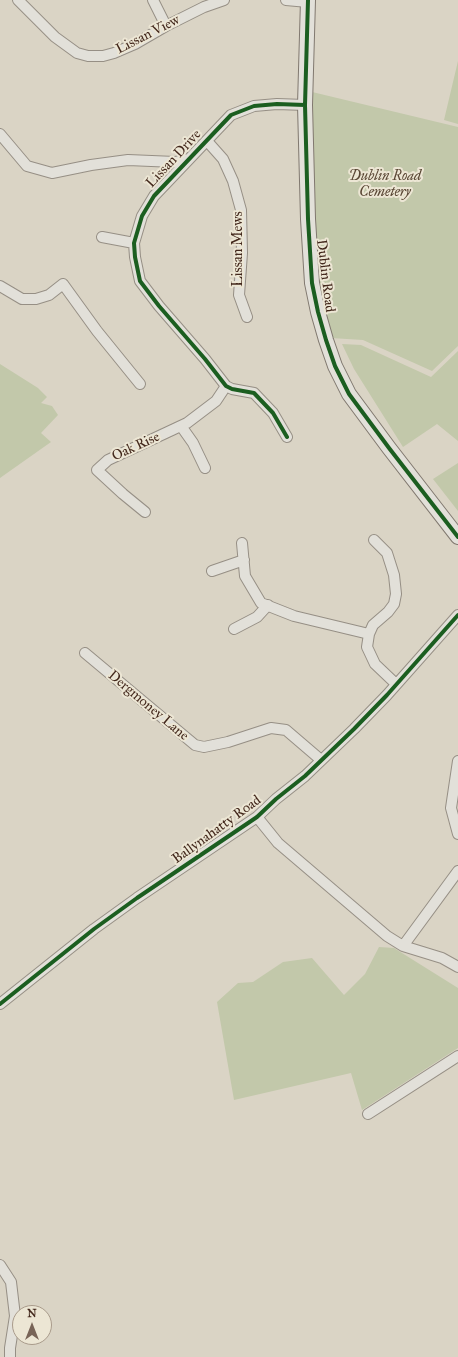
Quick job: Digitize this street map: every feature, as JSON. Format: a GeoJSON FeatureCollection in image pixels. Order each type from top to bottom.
{"type":"FeatureCollection","features":[{"type":"Feature","properties":{"kind":"street","name":"Lissan View"},"geometry":{"type":"LineString","coordinates":[[18,0],[55,37],[76,53],[88,56],[102,56],[114,53],[135,44],[166,26],[204,7],[224,0]]}},
{"type":"Feature","properties":{"kind":"street"},"geometry":{"type":"LineString","coordinates":[[153,0],[166,26]]}},
{"type":"Feature","properties":{"kind":"street"},"geometry":{"type":"LineString","coordinates":[[286,0],[308,1]]}},
{"type":"Feature","properties":{"kind":"street","name":"Dublin Road"},"geometry":{"type":"LineString","coordinates":[[308,1],[305,105],[308,219],[312,284],[318,312],[335,366],[349,394],[458,537]]}},
{"type":"Feature","properties":{"kind":"street","name":"Lissan Drive"},"geometry":{"type":"LineString","coordinates":[[226,386],[205,359],[158,306],[140,281],[135,258],[134,243],[142,216],[154,196],[231,115],[254,106],[278,104],[305,105]]}},
{"type":"Feature","properties":{"kind":"street"},"geometry":{"type":"LineString","coordinates":[[0,134],[27,166],[52,173],[91,165],[128,160],[175,162],[188,159]]}},
{"type":"Feature","properties":{"kind":"street","name":"Lissan Mews"},"geometry":{"type":"LineString","coordinates":[[206,140],[223,159],[233,181],[240,210],[242,253],[239,296],[247,317]]}},
{"type":"Feature","properties":{"kind":"street"},"geometry":{"type":"LineString","coordinates":[[102,237],[134,243]]}},
{"type":"Feature","properties":{"kind":"street"},"geometry":{"type":"LineString","coordinates":[[0,286],[22,299],[36,299],[49,295],[63,284],[97,331],[140,384]]}},
{"type":"Feature","properties":{"kind":"street"},"geometry":{"type":"LineString","coordinates":[[226,386],[232,389],[254,393],[273,413],[287,437]]}},
{"type":"Feature","properties":{"kind":"street","name":"Oak Rise"},"geometry":{"type":"LineString","coordinates":[[146,512],[123,494],[97,470],[108,460],[187,423],[216,401],[226,386]]}},
{"type":"Feature","properties":{"kind":"street"},"geometry":{"type":"LineString","coordinates":[[181,426],[193,443],[205,468]]}},
{"type":"Feature","properties":{"kind":"street"},"geometry":{"type":"LineString","coordinates":[[374,540],[387,553],[394,575],[396,594],[394,604],[388,612],[373,625],[369,634],[367,647],[375,664],[396,684]]}},
{"type":"Feature","properties":{"kind":"street"},"geometry":{"type":"LineString","coordinates":[[242,543],[246,576],[261,603],[294,616],[369,634]]}},
{"type":"Feature","properties":{"kind":"street"},"geometry":{"type":"LineString","coordinates":[[212,571],[244,560]]}},
{"type":"Feature","properties":{"kind":"street"},"geometry":{"type":"LineString","coordinates":[[234,629],[257,617],[268,605]]}},
{"type":"Feature","properties":{"kind":"street","name":"Ballynahatty Road"},"geometry":{"type":"LineString","coordinates":[[0,1004],[94,929],[257,817],[276,799],[305,776],[365,718],[458,615]]}},
{"type":"Feature","properties":{"kind":"street","name":"Dergmoney Lane"},"geometry":{"type":"LineString","coordinates":[[85,653],[195,745],[204,747],[228,742],[271,728],[286,730],[321,760]]}},
{"type":"Feature","properties":{"kind":"street"},"geometry":{"type":"LineString","coordinates":[[458,760],[451,808],[458,834]]}},
{"type":"Feature","properties":{"kind":"street","name":"Ballynahatty Road"},"geometry":{"type":"LineString","coordinates":[[257,817],[280,845],[387,936],[403,946],[442,958],[458,967]]}},
{"type":"Feature","properties":{"kind":"street"},"geometry":{"type":"LineString","coordinates":[[403,946],[458,871]]}},
{"type":"Feature","properties":{"kind":"street"},"geometry":{"type":"LineString","coordinates":[[368,1114],[458,1056]]}},
{"type":"Feature","properties":{"kind":"street"},"geometry":{"type":"LineString","coordinates":[[0,1265],[10,1282],[15,1316],[10,1357]]}},
{"type":"Feature","properties":{"kind":"green space"},"geometry":{"type":"Polygon","coordinates":[[[458,61],[458,124],[444,120],[458,61]]]}},
{"type":"Feature","properties":{"kind":"green space","name":"Dublin Road Cemetery"},"geometry":{"type":"Polygon","coordinates":[[[308,91],[458,127],[458,346],[432,371],[363,340],[331,338],[318,283],[308,91]]]}},
{"type":"Feature","properties":{"kind":"green space"},"geometry":{"type":"Polygon","coordinates":[[[342,344],[361,345],[431,377],[458,351],[458,441],[437,424],[403,447],[354,369],[342,344]]]}},
{"type":"Feature","properties":{"kind":"green space"},"geometry":{"type":"Polygon","coordinates":[[[0,364],[38,388],[47,397],[41,403],[52,406],[58,415],[41,433],[51,442],[0,478],[0,364]]]}},
{"type":"Feature","properties":{"kind":"green space"},"geometry":{"type":"Polygon","coordinates":[[[458,463],[458,511],[433,479],[458,463]]]}},
{"type":"Feature","properties":{"kind":"green space"},"geometry":{"type":"Polygon","coordinates":[[[379,947],[394,948],[458,988],[458,1048],[362,1110],[351,1073],[234,1100],[217,1002],[238,983],[253,982],[283,962],[312,958],[344,995],[365,974],[379,947]]]}},
{"type":"Feature","properties":{"kind":"cycle path"},"geometry":{"type":"LineString","coordinates":[[308,0],[305,105],[308,219],[312,283],[318,312],[335,366],[349,394],[458,537]]}},
{"type":"Feature","properties":{"kind":"cycle path"},"geometry":{"type":"LineString","coordinates":[[287,437],[273,413],[254,393],[232,389],[226,386],[205,359],[159,306],[140,281],[134,243],[142,216],[154,196],[231,115],[254,106],[277,104],[305,105]]}},
{"type":"Feature","properties":{"kind":"cycle path"},"geometry":{"type":"LineString","coordinates":[[0,1004],[94,929],[257,817],[276,799],[305,776],[354,729],[387,695],[458,615]]}}]}
